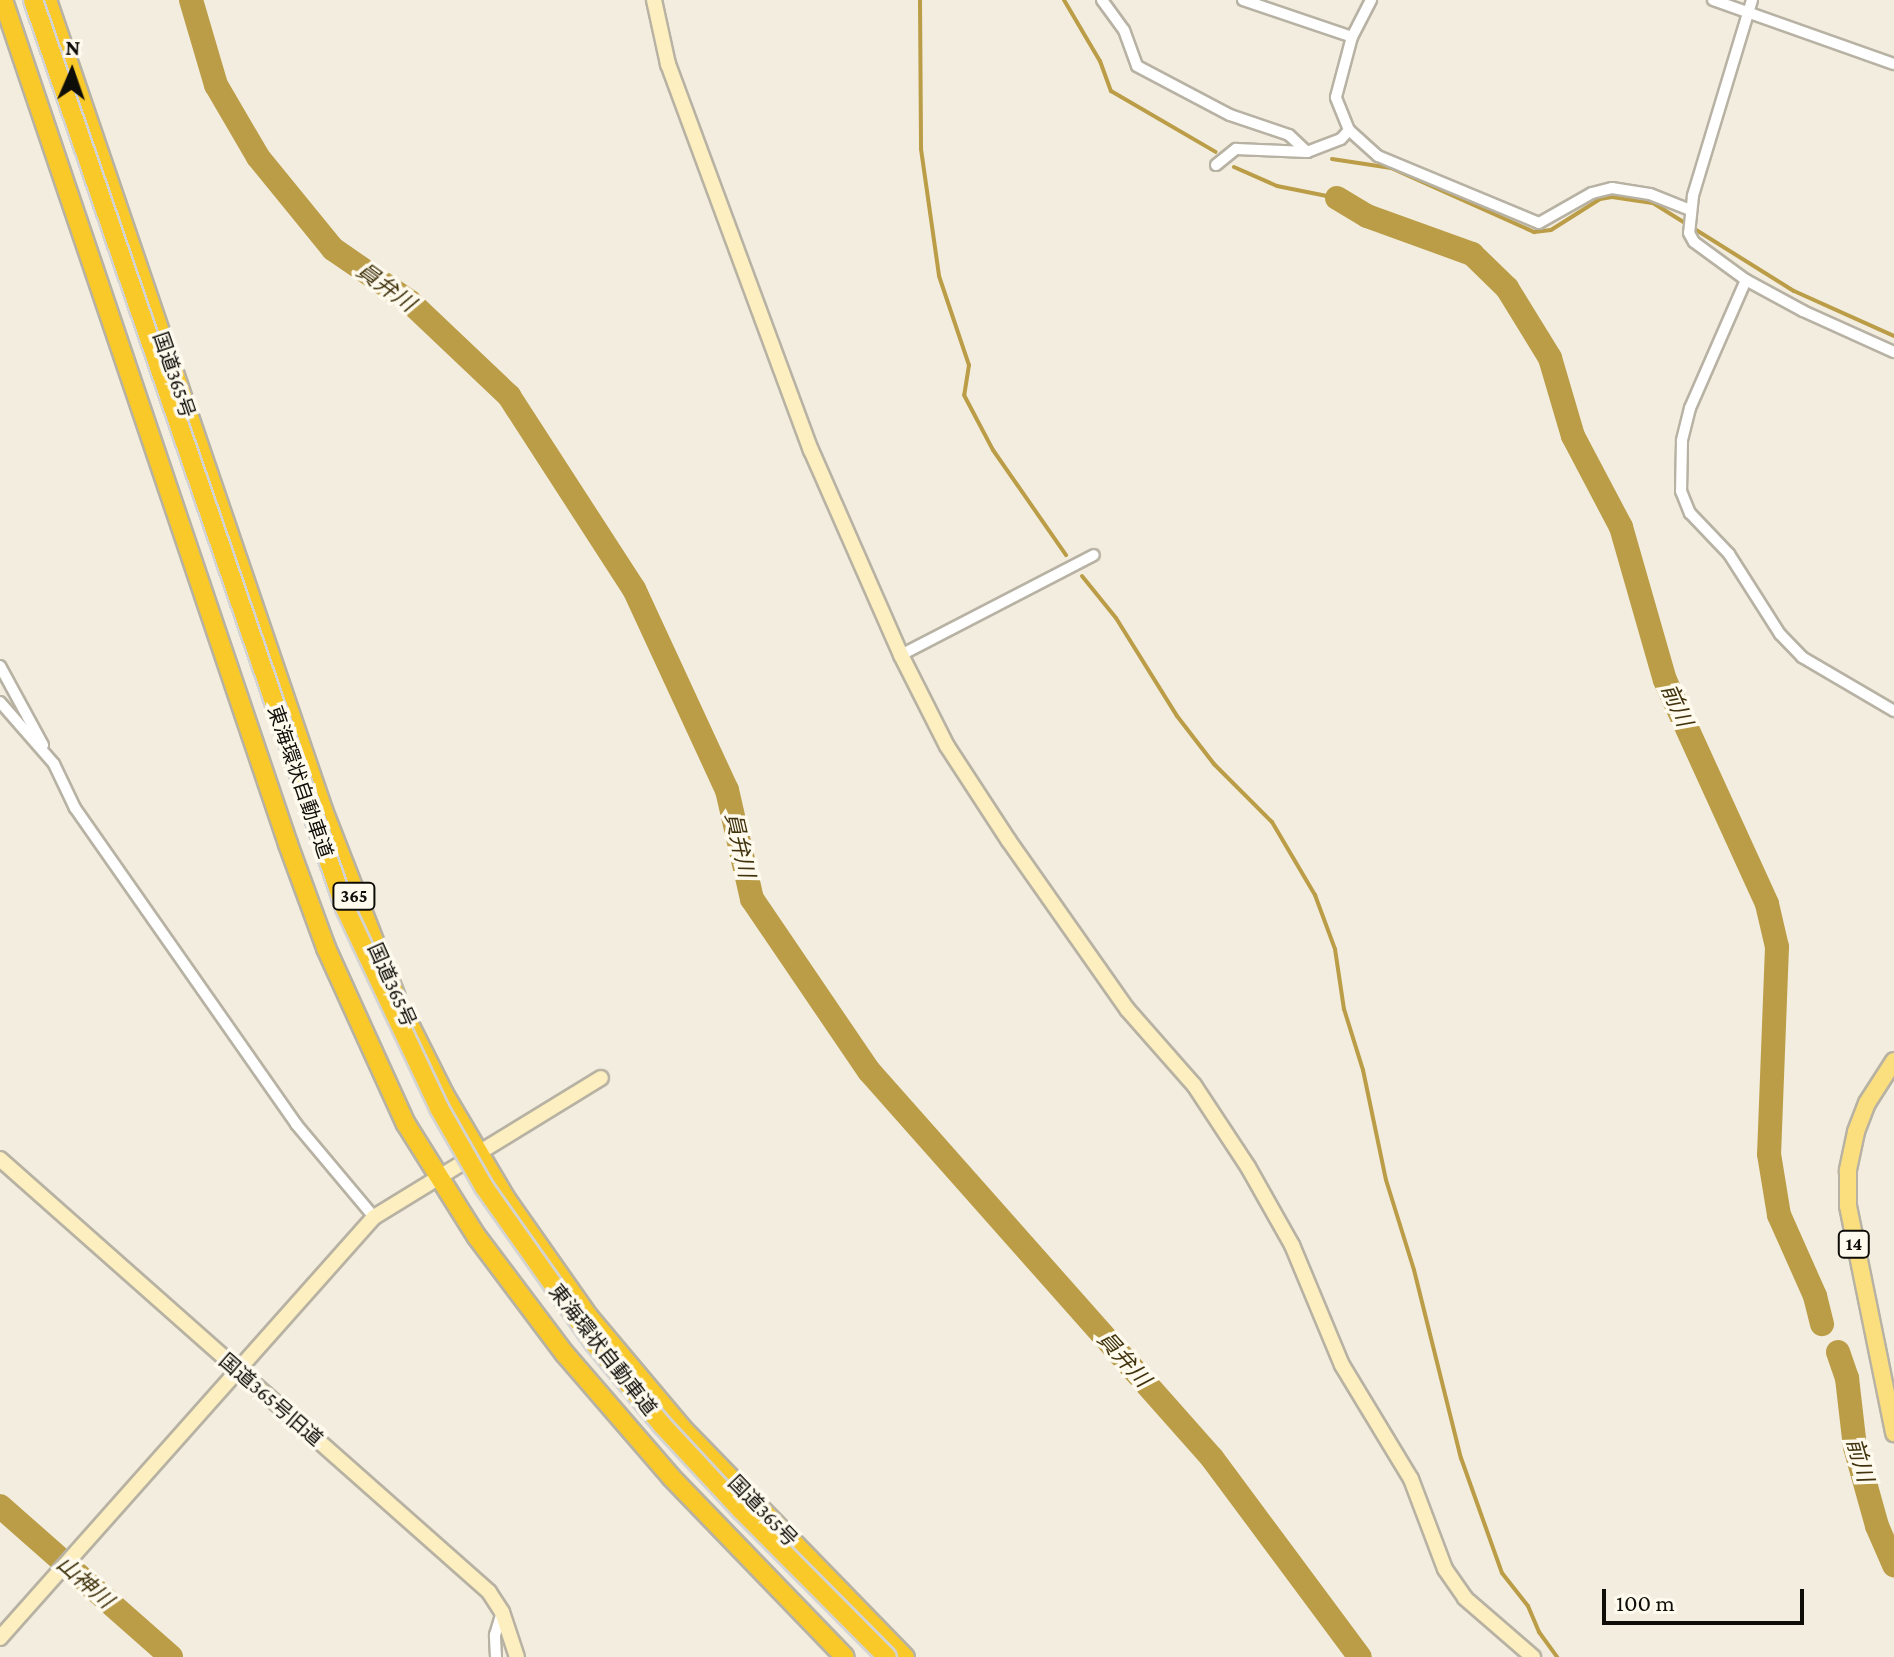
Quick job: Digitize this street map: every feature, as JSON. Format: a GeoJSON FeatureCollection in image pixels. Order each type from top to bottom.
{"type":"FeatureCollection","features":[{"type":"Feature","properties":{"kind":"highway","name":"365"},"geometry":{"type":"LineString","coordinates":[[3,0],[304,888],[365,1040],[406,1124],[437,1176],[518,1295],[671,1477],[845,1657]]}},
{"type":"Feature","properties":{"kind":"highway","name":"東海環状自動車道"},"geometry":{"type":"LineString","coordinates":[[33,0],[334,881],[399,1030],[439,1108],[484,1187],[594,1343],[662,1425],[741,1510],[887,1657]]}},
{"type":"Feature","properties":{"kind":"highway","name":"国道365号"},"geometry":{"type":"LineString","coordinates":[[47,0],[283,697],[364,922],[419,1044],[477,1151],[544,1256],[638,1378],[905,1657]]}},
{"type":"Feature","properties":{"kind":"main road","name":"14"},"geometry":{"type":"LineString","coordinates":[[1894,1061],[1867,1103],[1856,1132],[1848,1171],[1848,1206],[1894,1433]]}},
{"type":"Feature","properties":{"kind":"street"},"geometry":{"type":"LineString","coordinates":[[654,0],[668,64],[734,250],[816,463],[901,655],[947,746],[1009,841],[1127,1009],[1194,1085],[1248,1167],[1292,1245],[1342,1365],[1411,1479],[1445,1569],[1465,1598],[1533,1657]]}},
{"type":"Feature","properties":{"kind":"street"},"geometry":{"type":"LineString","coordinates":[[1102,0],[1124,30],[1137,66],[1230,115],[1289,135],[1307,152]]}},
{"type":"Feature","properties":{"kind":"street"},"geometry":{"type":"LineString","coordinates":[[1243,0],[1352,37]]}},
{"type":"Feature","properties":{"kind":"street"},"geometry":{"type":"LineString","coordinates":[[1371,0],[1352,37],[1336,97],[1349,130],[1378,156],[1539,223],[1592,193],[1612,188],[1650,194],[1690,214]]}},
{"type":"Feature","properties":{"kind":"street"},"geometry":{"type":"LineString","coordinates":[[1713,0],[1894,64]]}},
{"type":"Feature","properties":{"kind":"street"},"geometry":{"type":"LineString","coordinates":[[1752,0],[1690,214],[1689,233],[1694,242],[1746,280],[1803,311],[1894,352]]}},
{"type":"Feature","properties":{"kind":"street"},"geometry":{"type":"LineString","coordinates":[[1216,165],[1236,149],[1307,152],[1334,144],[1349,130]]}},
{"type":"Feature","properties":{"kind":"street"},"geometry":{"type":"LineString","coordinates":[[1746,280],[1690,408],[1682,441],[1681,491],[1690,513],[1729,554],[1780,634],[1802,657],[1894,711]]}},
{"type":"Feature","properties":{"kind":"street"},"geometry":{"type":"LineString","coordinates":[[901,655],[1094,555]]}},
{"type":"Feature","properties":{"kind":"street"},"geometry":{"type":"LineString","coordinates":[[0,666],[75,808],[290,1115],[374,1217]]}},
{"type":"Feature","properties":{"kind":"street"},"geometry":{"type":"LineString","coordinates":[[0,702],[54,764]]}},
{"type":"Feature","properties":{"kind":"street"},"geometry":{"type":"LineString","coordinates":[[0,1638],[374,1217],[477,1151],[601,1078]]}},
{"type":"Feature","properties":{"kind":"street","name":"国道365号旧道"},"geometry":{"type":"LineString","coordinates":[[0,1159],[489,1592],[502,1612],[517,1657]]}},
{"type":"Feature","properties":{"kind":"street"},"geometry":{"type":"LineString","coordinates":[[496,1657],[495,1635],[502,1612]]}},
{"type":"Feature","properties":{"kind":"waterway","name":"員弁川"},"geometry":{"type":"LineString","coordinates":[[191,0],[216,85],[258,157],[333,249],[410,302],[509,396],[634,589],[727,790],[752,899],[869,1071],[1212,1458],[1360,1657]]}},
{"type":"Feature","properties":{"kind":"waterway"},"geometry":{"type":"LineString","coordinates":[[920,0],[921,149],[939,276],[969,365],[964,395],[993,450],[1066,555]]}},
{"type":"Feature","properties":{"kind":"waterway"},"geometry":{"type":"LineString","coordinates":[[1064,0],[1100,61],[1111,91],[1216,152]]}},
{"type":"Feature","properties":{"kind":"waterway"},"geometry":{"type":"LineString","coordinates":[[1332,159],[1391,168],[1534,232],[1551,230],[1600,199],[1612,197],[1653,203],[1794,291],[1894,336]]}},
{"type":"Feature","properties":{"kind":"waterway"},"geometry":{"type":"LineString","coordinates":[[1234,167],[1277,186],[1337,198]]}},
{"type":"Feature","properties":{"kind":"waterway","name":"前川"},"geometry":{"type":"LineString","coordinates":[[1337,198],[1367,216],[1472,254],[1507,288],[1550,358],[1573,436],[1621,527],[1665,680],[1767,904],[1777,947],[1769,1154],[1779,1215],[1815,1296],[1822,1324]]}},
{"type":"Feature","properties":{"kind":"waterway"},"geometry":{"type":"LineString","coordinates":[[1082,576],[1116,618],[1177,716],[1214,764],[1272,822],[1315,895],[1335,949],[1344,1009],[1363,1070],[1386,1180],[1414,1270],[1461,1458],[1502,1573],[1528,1606],[1539,1632],[1557,1657]]}},
{"type":"Feature","properties":{"kind":"waterway","name":"前川"},"geometry":{"type":"LineString","coordinates":[[1838,1352],[1847,1378],[1855,1447],[1877,1526],[1894,1565]]}},
{"type":"Feature","properties":{"kind":"waterway","name":"山神川"},"geometry":{"type":"LineString","coordinates":[[0,1506],[171,1657]]}}]}
